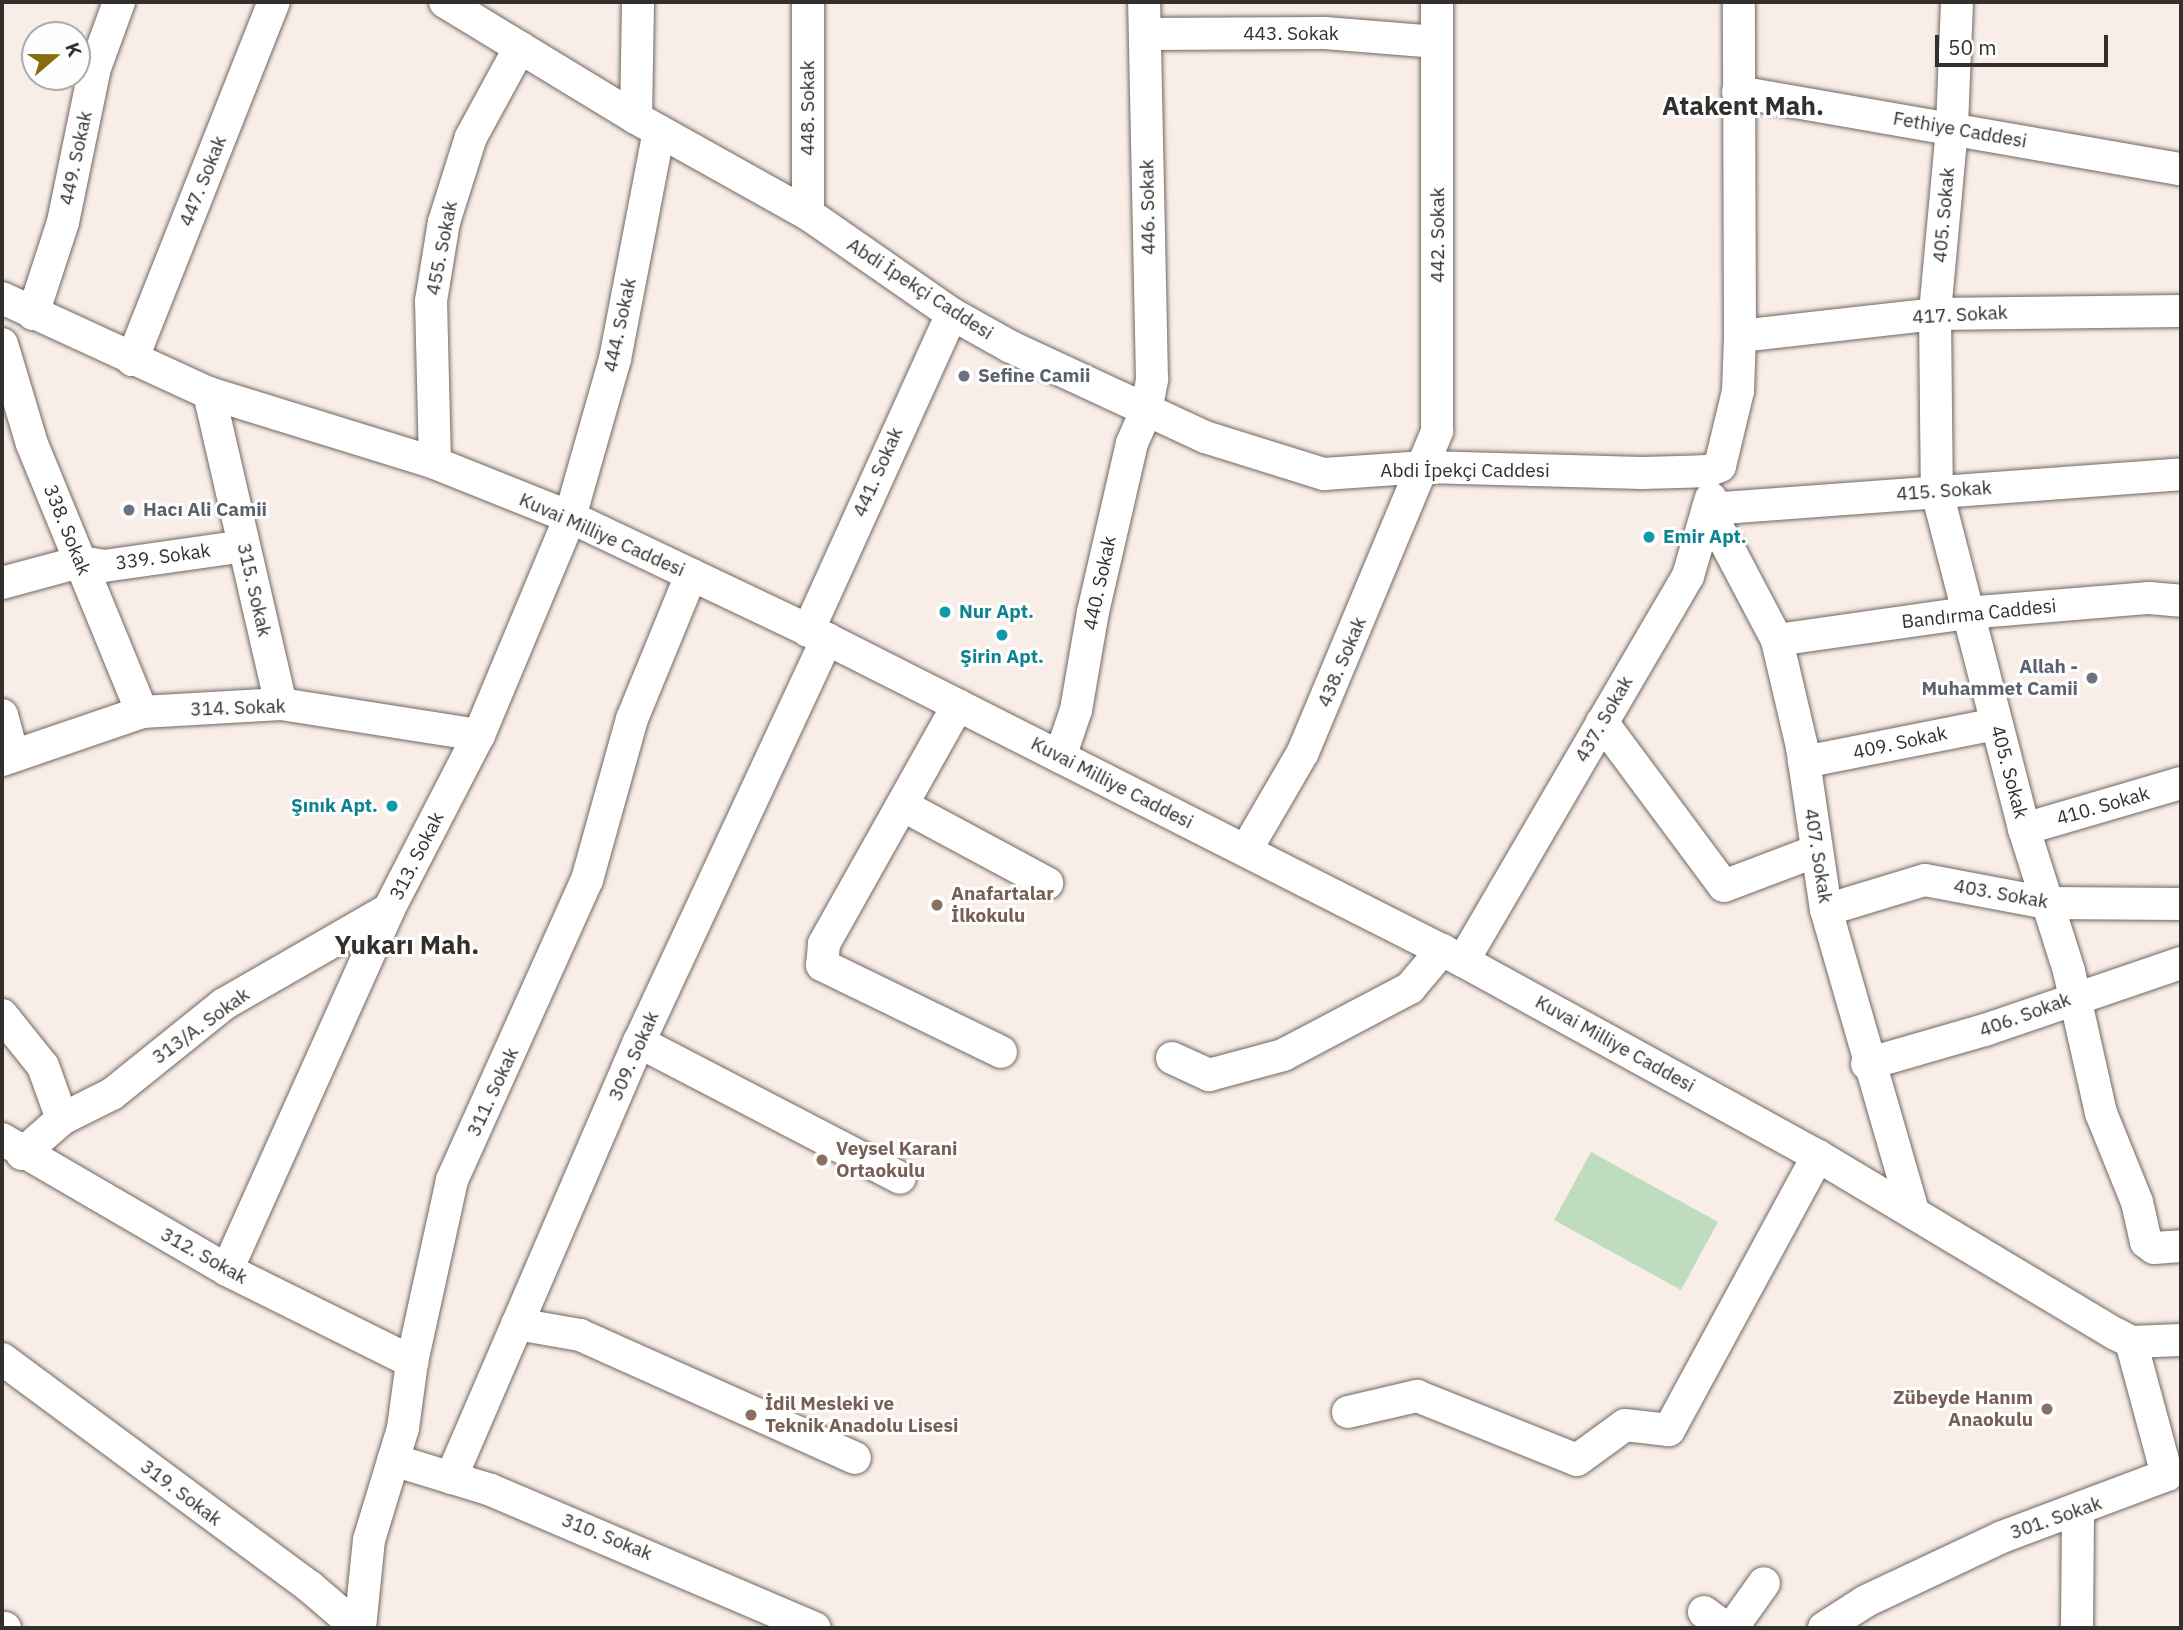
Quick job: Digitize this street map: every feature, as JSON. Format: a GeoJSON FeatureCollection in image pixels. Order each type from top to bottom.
{"type":"FeatureCollection","features":[{"type":"Feature","properties":{"kind":"street","name":"449. Sokak"},"geometry":{"type":"LineString","coordinates":[[33,314],[63,222],[95,68],[119,2]]}},
{"type":"Feature","properties":{"kind":"street","name":"447. Sokak"},"geometry":{"type":"LineString","coordinates":[[132,360],[274,2]]}},
{"type":"Feature","properties":{"kind":"street","name":"Abdi İpekçi Caddesi"},"geometry":{"type":"LineString","coordinates":[[445,2],[647,125],[808,214],[952,314],[1011,348],[1205,437],[1324,474],[1425,467],[1642,473],[1708,471],[1720,466]]}},
{"type":"Feature","properties":{"kind":"street","name":"444. Sokak"},"geometry":{"type":"LineString","coordinates":[[570,517],[615,359],[647,125],[638,2]]}},
{"type":"Feature","properties":{"kind":"street","name":"448. Sokak"},"geometry":{"type":"LineString","coordinates":[[808,2],[808,214]]}},
{"type":"Feature","properties":{"kind":"street","name":"446. Sokak"},"geometry":{"type":"LineString","coordinates":[[1144,2],[1152,379],[1146,411]]}},
{"type":"Feature","properties":{"kind":"street","name":"442. Sokak"},"geometry":{"type":"LineString","coordinates":[[1425,467],[1437,431],[1437,2]]}},
{"type":"Feature","properties":{"kind":"street"},"geometry":{"type":"LineString","coordinates":[[1720,466],[1738,391],[1741,337],[1739,2]]}},
{"type":"Feature","properties":{"kind":"street","name":"405. Sokak"},"geometry":{"type":"LineString","coordinates":[[1957,2],[1952,129],[1935,314],[1937,492],[1966,613],[2073,998],[2101,1112],[2137,1202],[2146,1242],[2154,1248],[2181,1246]]}},
{"type":"Feature","properties":{"kind":"street","name":"443. Sokak"},"geometry":{"type":"LineString","coordinates":[[1144,34],[1325,33],[1437,42]]}},
{"type":"Feature","properties":{"kind":"street","name":"455. Sokak"},"geometry":{"type":"LineString","coordinates":[[435,463],[431,301],[444,222],[471,137],[520,47]]}},
{"type":"Feature","properties":{"kind":"street","name":"Fethiye Caddesi"},"geometry":{"type":"LineString","coordinates":[[1738,92],[2181,169]]}},
{"type":"Feature","properties":{"kind":"street","name":"Kuvai Milliye Caddesi"},"geometry":{"type":"LineString","coordinates":[[2,298],[132,360],[209,393],[435,463],[570,517],[817,635],[1453,955],[1818,1156],[2131,1342]]}},
{"type":"Feature","properties":{"kind":"street","name":"417. Sokak"},"geometry":{"type":"LineString","coordinates":[[1741,337],[1935,314],[2181,311]]}},
{"type":"Feature","properties":{"kind":"street","name":"441. Sokak"},"geometry":{"type":"LineString","coordinates":[[817,635],[952,314]]}},
{"type":"Feature","properties":{"kind":"street","name":"338. Sokak"},"geometry":{"type":"LineString","coordinates":[[2,344],[32,444],[142,712]]}},
{"type":"Feature","properties":{"kind":"street","name":"315. Sokak"},"geometry":{"type":"LineString","coordinates":[[209,393],[281,704]]}},
{"type":"Feature","properties":{"kind":"street","name":"440. Sokak"},"geometry":{"type":"LineString","coordinates":[[1060,757],[1076,710],[1093,612],[1132,443],[1146,411]]}},
{"type":"Feature","properties":{"kind":"street","name":"437. Sokak"},"geometry":{"type":"LineString","coordinates":[[1172,1058],[1209,1075],[1283,1055],[1410,988],[1453,955],[1602,722],[1688,576],[1720,466]]}},
{"type":"Feature","properties":{"kind":"street","name":"438. Sokak"},"geometry":{"type":"LineString","coordinates":[[1246,850],[1303,752],[1425,467]]}},
{"type":"Feature","properties":{"kind":"street","name":"415. Sokak"},"geometry":{"type":"LineString","coordinates":[[1708,509],[2181,474]]}},
{"type":"Feature","properties":{"kind":"street","name":"407. Sokak"},"geometry":{"type":"LineString","coordinates":[[1708,509],[1777,640],[1804,762],[1826,910],[1867,1064],[1913,1211]]}},
{"type":"Feature","properties":{"kind":"street","name":"313. Sokak"},"geometry":{"type":"LineString","coordinates":[[227,1270],[389,909],[479,735],[570,517]]}},
{"type":"Feature","properties":{"kind":"street","name":"339. Sokak"},"geometry":{"type":"LineString","coordinates":[[2,583],[80,562],[104,566],[244,546]]}},
{"type":"Feature","properties":{"kind":"street","name":"311. Sokak"},"geometry":{"type":"LineString","coordinates":[[359,1628],[369,1541],[403,1428],[412,1362],[452,1180],[587,880],[632,719],[691,575]]}},
{"type":"Feature","properties":{"kind":"street","name":"Bandırma Caddesi"},"geometry":{"type":"LineString","coordinates":[[1777,640],[1966,613],[2149,598],[2181,601]]}},
{"type":"Feature","properties":{"kind":"street","name":"309. Sokak"},"geometry":{"type":"LineString","coordinates":[[451,1478],[817,635]]}},
{"type":"Feature","properties":{"kind":"street","name":"314. Sokak"},"geometry":{"type":"LineString","coordinates":[[8,758],[142,712],[281,704],[479,735]]}},
{"type":"Feature","properties":{"kind":"street"},"geometry":{"type":"LineString","coordinates":[[958,705],[824,944],[822,965],[1001,1052]]}},
{"type":"Feature","properties":{"kind":"street"},"geometry":{"type":"LineString","coordinates":[[2,715],[8,758]]}},
{"type":"Feature","properties":{"kind":"street"},"geometry":{"type":"LineString","coordinates":[[1602,722],[1724,886],[1816,850]]}},
{"type":"Feature","properties":{"kind":"street","name":"409. Sokak"},"geometry":{"type":"LineString","coordinates":[[1804,762],[1996,724]]}},
{"type":"Feature","properties":{"kind":"street","name":"410. Sokak"},"geometry":{"type":"LineString","coordinates":[[2024,829],[2181,783]]}},
{"type":"Feature","properties":{"kind":"street"},"geometry":{"type":"LineString","coordinates":[[902,805],[1047,883]]}},
{"type":"Feature","properties":{"kind":"street","name":"403. Sokak"},"geometry":{"type":"LineString","coordinates":[[1826,910],[1925,880],[2047,903],[2181,904]]}},
{"type":"Feature","properties":{"kind":"street","name":"313/A. Sokak"},"geometry":{"type":"LineString","coordinates":[[12,1146],[112,1094],[225,1004],[389,909]]}},
{"type":"Feature","properties":{"kind":"street","name":"406. Sokak"},"geometry":{"type":"LineString","coordinates":[[1867,1064],[1985,1030],[2181,963]]}},
{"type":"Feature","properties":{"kind":"street"},"geometry":{"type":"LineString","coordinates":[[2,1015],[43,1066],[62,1119]]}},
{"type":"Feature","properties":{"kind":"street"},"geometry":{"type":"LineString","coordinates":[[639,1042],[900,1178]]}},
{"type":"Feature","properties":{"kind":"street","name":"312. Sokak"},"geometry":{"type":"LineString","coordinates":[[12,1146],[227,1270],[412,1362]]}},
{"type":"Feature","properties":{"kind":"street"},"geometry":{"type":"LineString","coordinates":[[1348,1412],[1417,1396],[1577,1460],[1625,1425],[1669,1430],[1818,1156]]}},
{"type":"Feature","properties":{"kind":"street"},"geometry":{"type":"LineString","coordinates":[[517,1324],[580,1335],[855,1458]]}},
{"type":"Feature","properties":{"kind":"street"},"geometry":{"type":"LineString","coordinates":[[2131,1342],[2181,1340]]}},
{"type":"Feature","properties":{"kind":"street","name":"301. Sokak"},"geometry":{"type":"LineString","coordinates":[[1824,1628],[1866,1601],[2002,1537],[2078,1511],[2167,1475],[2131,1342]]}},
{"type":"Feature","properties":{"kind":"street","name":"319. Sokak"},"geometry":{"type":"LineString","coordinates":[[2,1359],[309,1586],[359,1628]]}},
{"type":"Feature","properties":{"kind":"street","name":"310. Sokak"},"geometry":{"type":"LineString","coordinates":[[393,1460],[451,1478],[667,1562],[815,1628]]}},
{"type":"Feature","properties":{"kind":"street"},"geometry":{"type":"LineString","coordinates":[[2077,1628],[2078,1511]]}},
{"type":"Feature","properties":{"kind":"street"},"geometry":{"type":"LineString","coordinates":[[1732,1628],[1764,1583]]}},
{"type":"Feature","properties":{"kind":"green space"},"geometry":{"type":"Polygon","coordinates":[[[1591,1152],[1718,1222],[1681,1290],[1554,1220],[1591,1152]]]}},
{"type":"Feature","properties":{"kind":"place","name":"Sefine Camii"},"geometry":{"type":"Point","coordinates":[964,376]}},
{"type":"Feature","properties":{"kind":"place","name":"Hacı Ali Camii"},"geometry":{"type":"Point","coordinates":[129,510]}},
{"type":"Feature","properties":{"kind":"place","name":"Emir Apt."},"geometry":{"type":"Point","coordinates":[1649,537]}},
{"type":"Feature","properties":{"kind":"place","name":"Nur Apt."},"geometry":{"type":"Point","coordinates":[945,612]}},
{"type":"Feature","properties":{"kind":"place","name":"Şirin Apt."},"geometry":{"type":"Point","coordinates":[1002,635]}},
{"type":"Feature","properties":{"kind":"place","name":"Allah - Muhammet Camii"},"geometry":{"type":"Point","coordinates":[2092,678]}},
{"type":"Feature","properties":{"kind":"place","name":"Şınık Apt."},"geometry":{"type":"Point","coordinates":[392,806]}},
{"type":"Feature","properties":{"kind":"place","name":"Anafartalar İlkokulu"},"geometry":{"type":"Point","coordinates":[937,905]}},
{"type":"Feature","properties":{"kind":"place","name":"Veysel Karani Ortaokulu"},"geometry":{"type":"Point","coordinates":[822,1160]}},
{"type":"Feature","properties":{"kind":"place","name":"Zübeyde Hanım Anaokulu"},"geometry":{"type":"Point","coordinates":[2047,1409]}},
{"type":"Feature","properties":{"kind":"place","name":"İdil Mesleki ve Teknik Anadolu Lisesi"},"geometry":{"type":"Point","coordinates":[751,1415]}},
{"type":"Feature","properties":{"kind":"district","name":"Atakent Mah."},"geometry":{"type":"Point","coordinates":[1743,106]}},
{"type":"Feature","properties":{"kind":"district","name":"Yukarı Mah."},"geometry":{"type":"Point","coordinates":[407,945]}}]}
